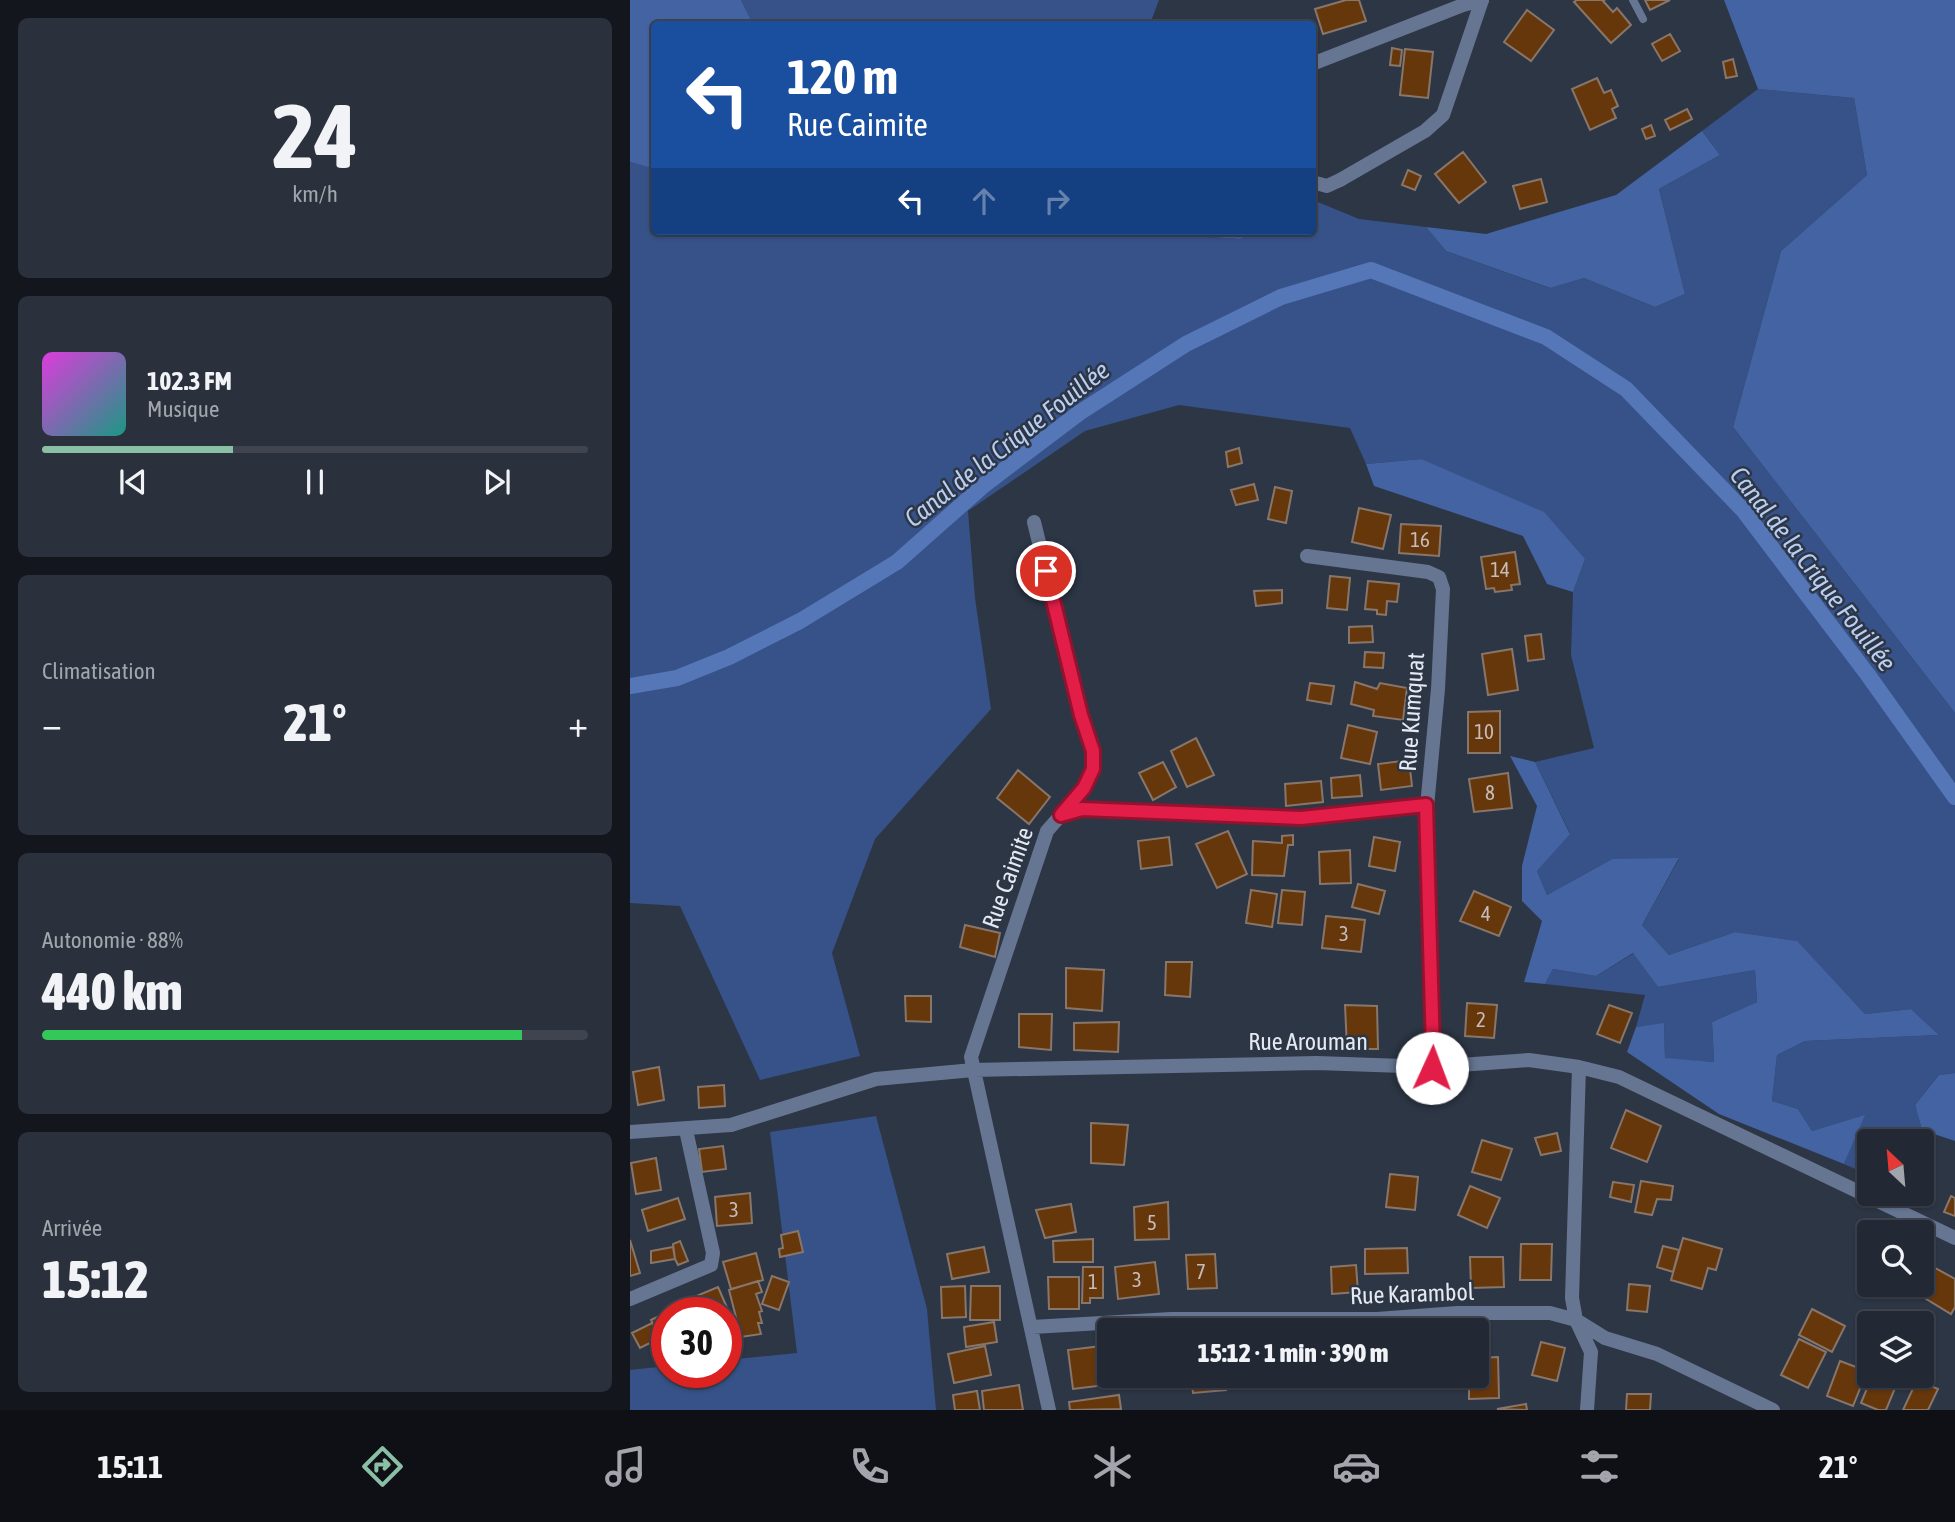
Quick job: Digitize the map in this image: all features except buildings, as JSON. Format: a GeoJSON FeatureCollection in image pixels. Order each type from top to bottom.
{"type":"FeatureCollection","features":[{"type":"Feature","properties":{"kind":"street"},"geometry":{"type":"LineString","coordinates":[[1316,62],[1462,5],[1482,0]]}},
{"type":"Feature","properties":{"kind":"street"},"geometry":{"type":"LineString","coordinates":[[1316,183],[1327,186],[1340,180],[1425,131],[1443,115],[1482,0]]}},
{"type":"Feature","properties":{"kind":"street"},"geometry":{"type":"LineString","coordinates":[[1034,522],[1081,715],[1093,751],[1093,769],[1084,788],[1061,815]]}},
{"type":"Feature","properties":{"kind":"street","name":"Rue Kumquat"},"geometry":{"type":"LineString","coordinates":[[1307,555],[1428,572],[1438,577],[1443,589],[1425,828],[1431,928],[1432,1068]]}},
{"type":"Feature","properties":{"kind":"street","name":"Rue Caimite"},"geometry":{"type":"LineString","coordinates":[[1049,1410],[971,1057],[1046,831],[1061,815],[1082,809],[1301,818],[1426,805]]}},
{"type":"Feature","properties":{"kind":"street","name":"Rue Arouman"},"geometry":{"type":"LineString","coordinates":[[630,1132],[731,1125],[876,1079],[973,1070],[1317,1063],[1432,1068],[1529,1060],[1619,1077],[1955,1238]]}},
{"type":"Feature","properties":{"kind":"street"},"geometry":{"type":"LineString","coordinates":[[1579,1068],[1572,1297],[1576,1320],[1591,1352],[1587,1410]]}},
{"type":"Feature","properties":{"kind":"street"},"geometry":{"type":"LineString","coordinates":[[630,1299],[711,1265],[713,1253],[686,1130]]}},
{"type":"Feature","properties":{"kind":"street","name":"Rue Karambol"},"geometry":{"type":"LineString","coordinates":[[1031,1326],[1171,1319],[1377,1319],[1470,1313],[1550,1313],[1576,1320],[1605,1338],[1657,1354],[1773,1410]]}},
{"type":"Feature","properties":{"kind":"lane"},"geometry":{"type":"LineString","coordinates":[[1633,0],[1643,19]]}},
{"type":"Feature","properties":{"kind":"shaded area"},"geometry":{"type":"Polygon","coordinates":[[[630,0],[741,0],[752,21],[651,21],[651,168],[630,162],[630,0]]]}},
{"type":"Feature","properties":{"kind":"shaded area"},"geometry":{"type":"Polygon","coordinates":[[[741,0],[1159,0],[1151,21],[752,21],[741,0]]]}},
{"type":"Feature","properties":{"kind":"shaded area"},"geometry":{"type":"Polygon","coordinates":[[[1724,0],[1955,0],[1955,713],[1733,427],[1781,251],[1867,175],[1854,98],[1758,89],[1724,0]]]}},
{"type":"Feature","properties":{"kind":"shaded area"},"geometry":{"type":"Polygon","coordinates":[[[1758,89],[1854,98],[1867,175],[1781,251],[1733,427],[1955,713],[1955,1073],[1939,1075],[1915,1105],[1922,1129],[1859,1129],[1864,1116],[1812,1131],[1798,1109],[1772,1101],[1777,1055],[1805,1041],[1939,1035],[1911,1009],[1865,1014],[1796,941],[1735,932],[1669,955],[1642,925],[1679,859],[1612,859],[1547,895],[1537,871],[1570,833],[1535,762],[1594,748],[1571,655],[1573,592],[1585,559],[1421,459],[1366,464],[1350,428],[1179,405],[1085,431],[968,511],[975,598],[991,709],[875,839],[832,953],[860,1056],[760,1080],[680,906],[630,903],[630,162],[651,168],[651,235],[1178,235],[1239,239],[1245,235],[1316,235],[1316,201],[1359,219],[1426,227],[1446,251],[1549,288],[1584,278],[1655,307],[1685,294],[1659,189],[1720,155],[1702,131],[1758,89]]]}},
{"type":"Feature","properties":{"kind":"shaded area"},"geometry":{"type":"Polygon","coordinates":[[[1702,131],[1720,155],[1659,189],[1685,294],[1655,307],[1584,278],[1550,288],[1446,251],[1426,227],[1486,234],[1616,195],[1702,131]]]}},
{"type":"Feature","properties":{"kind":"shaded area"},"geometry":{"type":"Polygon","coordinates":[[[1179,235],[1246,235],[1240,239],[1179,235]]]}},
{"type":"Feature","properties":{"kind":"shaded area"},"geometry":{"type":"Polygon","coordinates":[[[1421,459],[1544,512],[1585,559],[1573,592],[1547,584],[1523,536],[1374,486],[1366,464],[1421,459]]]}},
{"type":"Feature","properties":{"kind":"shaded area"},"geometry":{"type":"Polygon","coordinates":[[[1510,756],[1535,762],[1570,834],[1537,871],[1547,895],[1612,859],[1679,858],[1642,925],[1669,955],[1735,932],[1797,941],[1865,1014],[1911,1009],[1939,1035],[1805,1041],[1777,1055],[1772,1101],[1798,1109],[1812,1131],[1865,1115],[1844,1164],[1719,1114],[1627,1052],[1636,1027],[1664,1023],[1665,1058],[1714,1062],[1712,1022],[1757,1002],[1755,970],[1658,987],[1633,953],[1596,976],[1553,969],[1545,984],[1524,982],[1542,921],[1522,901],[1522,866],[1537,806],[1510,756]]]}},
{"type":"Feature","properties":{"kind":"shaded area"},"geometry":{"type":"Polygon","coordinates":[[[1634,953],[1658,987],[1755,970],[1757,1002],[1712,1022],[1714,1062],[1665,1059],[1664,1024],[1636,1027],[1645,995],[1545,984],[1553,969],[1596,976],[1634,953]]]}},
{"type":"Feature","properties":{"kind":"shaded area"},"geometry":{"type":"Polygon","coordinates":[[[1955,1073],[1955,1141],[1934,1134],[1934,1129],[1922,1129],[1915,1105],[1939,1075],[1955,1073]]]}},
{"type":"Feature","properties":{"kind":"shaded area"},"geometry":{"type":"Polygon","coordinates":[[[876,1116],[927,1309],[936,1410],[630,1410],[630,1370],[651,1368],[651,1388],[742,1388],[742,1358],[797,1353],[770,1132],[876,1116]]]}},
{"type":"Feature","properties":{"kind":"shaded area"},"geometry":{"type":"Polygon","coordinates":[[[1857,1133],[1857,1170],[1844,1164],[1857,1133]]]}},
{"type":"Feature","properties":{"kind":"waterway","name":"Canal de la Crique Fouillée"},"geometry":{"type":"LineString","coordinates":[[630,686],[677,678],[729,657],[800,621],[897,562],[984,485],[1079,413],[1186,344],[1281,297],[1371,270],[1546,337],[1626,389],[1743,510],[1868,675],[1955,797]]}},
{"type":"Feature","properties":{"kind":"route"},"geometry":{"type":"LineString","coordinates":[[1046,571],[1081,715],[1093,751],[1093,769],[1084,788],[1061,815],[1082,809],[1301,818],[1426,805],[1431,928],[1432,1068]]}}]}
